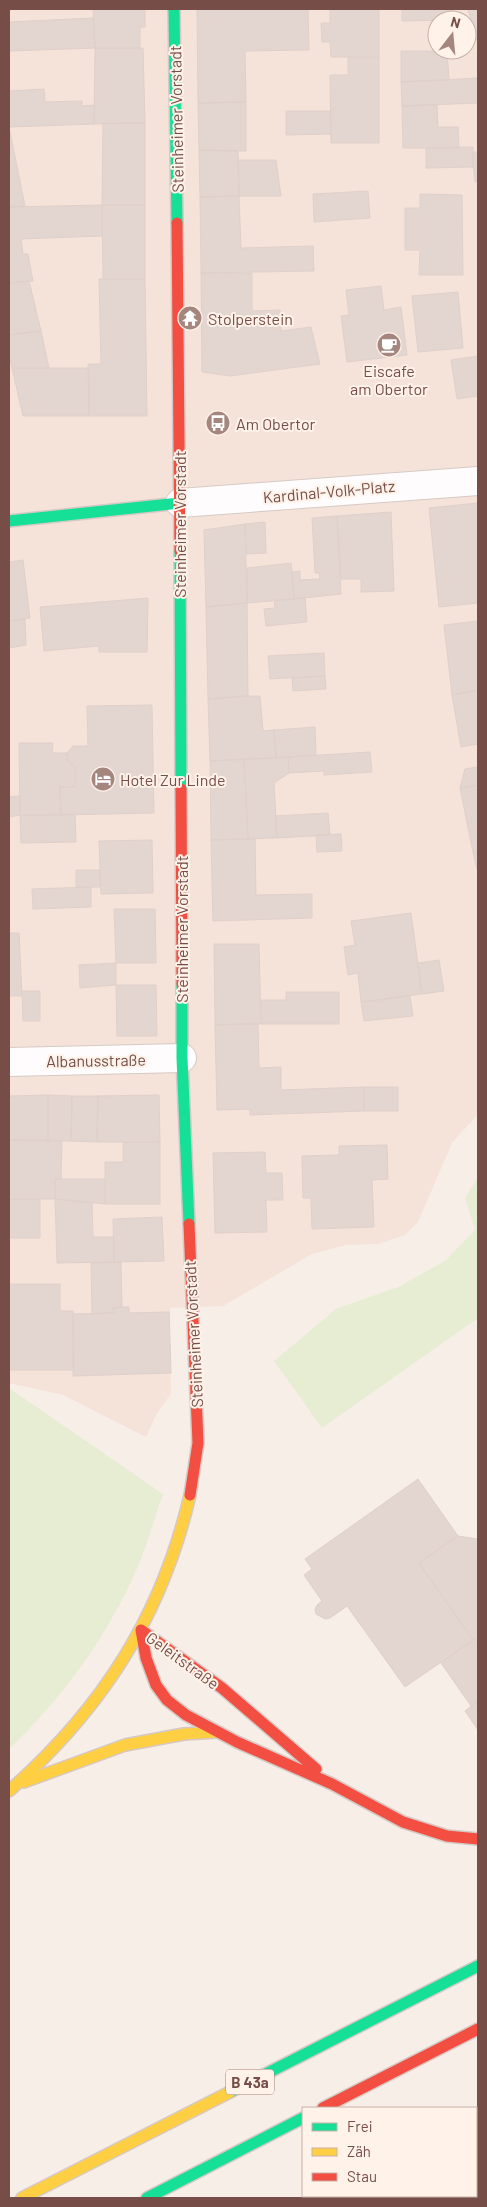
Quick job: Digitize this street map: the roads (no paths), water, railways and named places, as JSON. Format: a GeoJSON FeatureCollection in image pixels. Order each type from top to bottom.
{"type":"FeatureCollection","features":[{"type":"Feature","properties":{"kind":"main road","name":"Steinheimer Vorstadt"},"geometry":{"type":"LineString","coordinates":[[12,1788],[92,1705],[141,1630],[165,1581],[179,1542],[192,1494],[198,1443],[182,1058],[180,503],[174,9]]}},
{"type":"Feature","properties":{"kind":"main road"},"geometry":{"type":"LineString","coordinates":[[9,521],[180,503]]}},
{"type":"Feature","properties":{"kind":"main road","name":"Geleitstraße"},"geometry":{"type":"LineString","coordinates":[[141,1630],[145,1660],[155,1683],[166,1699],[182,1713],[247,1748],[331,1783],[388,1815],[428,1832],[446,1837],[478,1839]]}},
{"type":"Feature","properties":{"kind":"main road","name":"Geleitstraße"},"geometry":{"type":"LineString","coordinates":[[141,1630],[222,1688],[267,1725],[331,1783]]}},
{"type":"Feature","properties":{"kind":"main road"},"geometry":{"type":"LineString","coordinates":[[12,1788],[125,1745],[184,1734],[216,1732]]}},
{"type":"Feature","properties":{"kind":"main road","name":"B 43a"},"geometry":{"type":"LineString","coordinates":[[22,2198],[478,1966]]}},
{"type":"Feature","properties":{"kind":"main road"},"geometry":{"type":"LineString","coordinates":[[325,2107],[478,2029]]}},
{"type":"Feature","properties":{"kind":"main road"},"geometry":{"type":"LineString","coordinates":[[147,2198],[302,2119]]}},
{"type":"Feature","properties":{"kind":"street","name":"Kardinal-Volk-Platz"},"geometry":{"type":"LineString","coordinates":[[180,503],[478,481]]}},
{"type":"Feature","properties":{"kind":"street","name":"Albanusstraße"},"geometry":{"type":"LineString","coordinates":[[9,1062],[182,1058]]}},
{"type":"Feature","properties":{"kind":"place","name":"Stolperstein"},"geometry":{"type":"Point","coordinates":[190,318]}},
{"type":"Feature","properties":{"kind":"place","name":"Eiscafe am Obertor"},"geometry":{"type":"Point","coordinates":[389,345]}},
{"type":"Feature","properties":{"kind":"place","name":"Am Obertor"},"geometry":{"type":"Point","coordinates":[218,423]}},
{"type":"Feature","properties":{"kind":"place","name":"Hotel Zur Linde"},"geometry":{"type":"Point","coordinates":[103,779]}}]}
